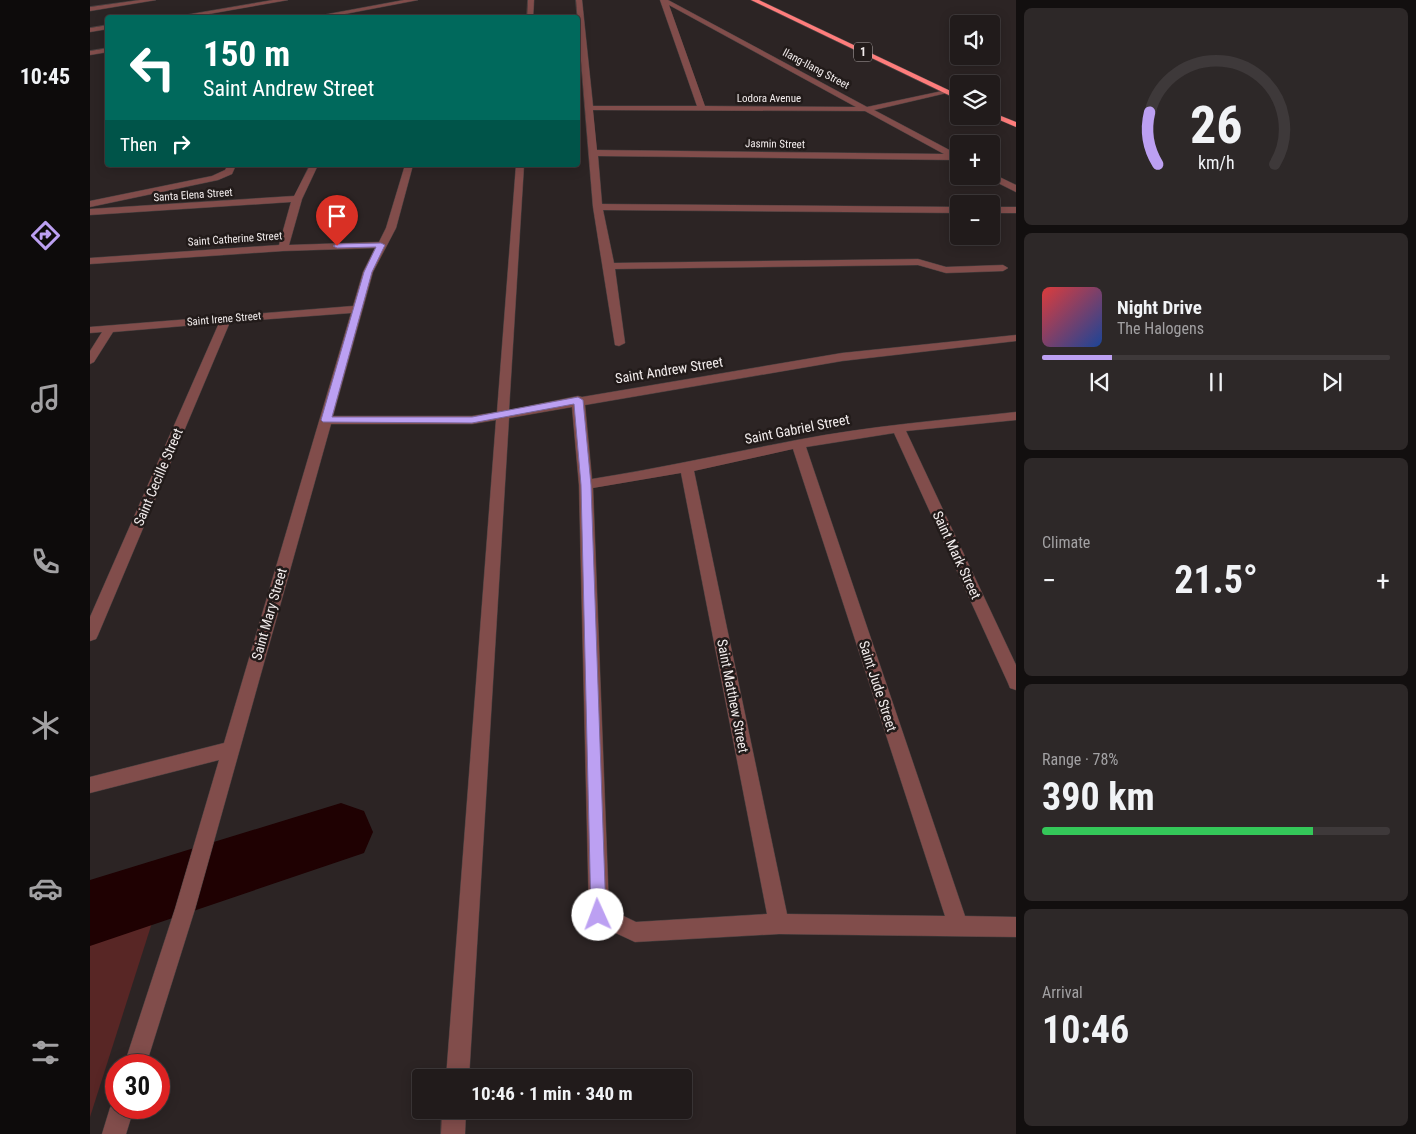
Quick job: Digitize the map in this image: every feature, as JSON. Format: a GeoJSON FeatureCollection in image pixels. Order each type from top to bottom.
{"type":"FeatureCollection","features":[{"type":"Feature","properties":{"kind":"highway","name":"1"},"geometry":{"type":"LineString","coordinates":[[754,0],[950,94]]}},
{"type":"Feature","properties":{"kind":"highway"},"geometry":{"type":"LineString","coordinates":[[1000,118],[1016,126]]}},
{"type":"Feature","properties":{"kind":"street"},"geometry":{"type":"LineString","coordinates":[[90,9],[153,0]]}},
{"type":"Feature","properties":{"kind":"street"},"geometry":{"type":"LineString","coordinates":[[184,15],[219,7],[285,0]]}},
{"type":"Feature","properties":{"kind":"street"},"geometry":{"type":"LineString","coordinates":[[328,15],[415,0]]}},
{"type":"Feature","properties":{"kind":"street"},"geometry":{"type":"LineString","coordinates":[[530,15],[531,0]]}},
{"type":"Feature","properties":{"kind":"street"},"geometry":{"type":"LineString","coordinates":[[579,0],[598,207],[609,266],[619,343]]}},
{"type":"Feature","properties":{"kind":"street"},"geometry":{"type":"LineString","coordinates":[[664,0],[702,109]]}},
{"type":"Feature","properties":{"kind":"street","name":"Ilang-Ilang Street"},"geometry":{"type":"LineString","coordinates":[[664,0],[950,153]]}},
{"type":"Feature","properties":{"kind":"street"},"geometry":{"type":"LineString","coordinates":[[219,7],[227,15]]}},
{"type":"Feature","properties":{"kind":"street"},"geometry":{"type":"LineString","coordinates":[[671,18],[693,17]]}},
{"type":"Feature","properties":{"kind":"street"},"geometry":{"type":"LineString","coordinates":[[90,30],[105,28]]}},
{"type":"Feature","properties":{"kind":"street"},"geometry":{"type":"LineString","coordinates":[[90,53],[105,50]]}},
{"type":"Feature","properties":{"kind":"street","name":"Lodora Avenue"},"geometry":{"type":"LineString","coordinates":[[590,108],[866,109],[947,92]]}},
{"type":"Feature","properties":{"kind":"street","name":"Jasmin Street"},"geometry":{"type":"LineString","coordinates":[[594,153],[950,157]]}},
{"type":"Feature","properties":{"kind":"street"},"geometry":{"type":"LineString","coordinates":[[90,204],[214,178],[229,172],[231,167]]}},
{"type":"Feature","properties":{"kind":"street"},"geometry":{"type":"LineString","coordinates":[[283,248],[297,199],[313,167]]}},
{"type":"Feature","properties":{"kind":"street","name":"Saint Mary Street"},"geometry":{"type":"LineString","coordinates":[[139,1054],[185,909],[368,272],[393,221],[408,167]]}},
{"type":"Feature","properties":{"kind":"street"},"geometry":{"type":"LineString","coordinates":[[458,1069],[520,167]]}},
{"type":"Feature","properties":{"kind":"street"},"geometry":{"type":"LineString","coordinates":[[1000,181],[1016,189]]}},
{"type":"Feature","properties":{"kind":"street","name":"Santa Elena Street"},"geometry":{"type":"LineString","coordinates":[[90,212],[297,199]]}},
{"type":"Feature","properties":{"kind":"street"},"geometry":{"type":"LineString","coordinates":[[598,207],[950,210]]}},
{"type":"Feature","properties":{"kind":"street"},"geometry":{"type":"LineString","coordinates":[[1000,210],[1016,210]]}},
{"type":"Feature","properties":{"kind":"street","name":"Saint Catherine Street"},"geometry":{"type":"LineString","coordinates":[[90,261],[283,248],[381,245]]}},
{"type":"Feature","properties":{"kind":"street"},"geometry":{"type":"LineString","coordinates":[[609,266],[918,262],[946,270],[1003,268]]}},
{"type":"Feature","properties":{"kind":"street","name":"Saint Irene Street"},"geometry":{"type":"LineString","coordinates":[[90,330],[357,309]]}},
{"type":"Feature","properties":{"kind":"street","name":"Saint Cecille Street"},"geometry":{"type":"LineString","coordinates":[[90,635],[226,319]]}},
{"type":"Feature","properties":{"kind":"street"},"geometry":{"type":"LineString","coordinates":[[90,360],[110,328]]}},
{"type":"Feature","properties":{"kind":"street","name":"Saint Andrew Street"},"geometry":{"type":"LineString","coordinates":[[326,420],[472,420],[504,412],[842,357],[1016,338]]}},
{"type":"Feature","properties":{"kind":"street"},"geometry":{"type":"LineString","coordinates":[[578,400],[586,485],[598,915],[635,932],[779,924],[959,928],[1016,927]]}},
{"type":"Feature","properties":{"kind":"street","name":"Saint Gabriel Street"},"geometry":{"type":"LineString","coordinates":[[586,485],[687,468],[798,444],[898,428],[1016,416]]}},
{"type":"Feature","properties":{"kind":"street","name":"Saint Mark Street"},"geometry":{"type":"LineString","coordinates":[[898,428],[1016,682]]}},
{"type":"Feature","properties":{"kind":"street","name":"Saint Jude Street"},"geometry":{"type":"LineString","coordinates":[[798,444],[959,928]]}},
{"type":"Feature","properties":{"kind":"street","name":"Saint Matthew Street"},"geometry":{"type":"LineString","coordinates":[[687,468],[779,924]]}},
{"type":"Feature","properties":{"kind":"street"},"geometry":{"type":"LineString","coordinates":[[90,785],[230,749]]}},
{"type":"Feature","properties":{"kind":"street"},"geometry":{"type":"LineString","coordinates":[[114,1134],[119,1119]]}},
{"type":"Feature","properties":{"kind":"street"},"geometry":{"type":"LineString","coordinates":[[453,1134],[454,1119]]}},
{"type":"Feature","properties":{"kind":"shaded area"},"geometry":{"type":"Polygon","coordinates":[[[158,904],[110,1054],[105,1054],[105,1070],[90,1117],[90,929],[158,904]]]}},
{"type":"Feature","properties":{"kind":"waterway"},"geometry":{"type":"LineString","coordinates":[[90,913],[341,832]]}},
{"type":"Feature","properties":{"kind":"route"},"geometry":{"type":"LineString","coordinates":[[337,246],[381,245],[368,272],[326,420],[472,420],[504,412],[578,400],[586,485],[598,915]]}}]}
